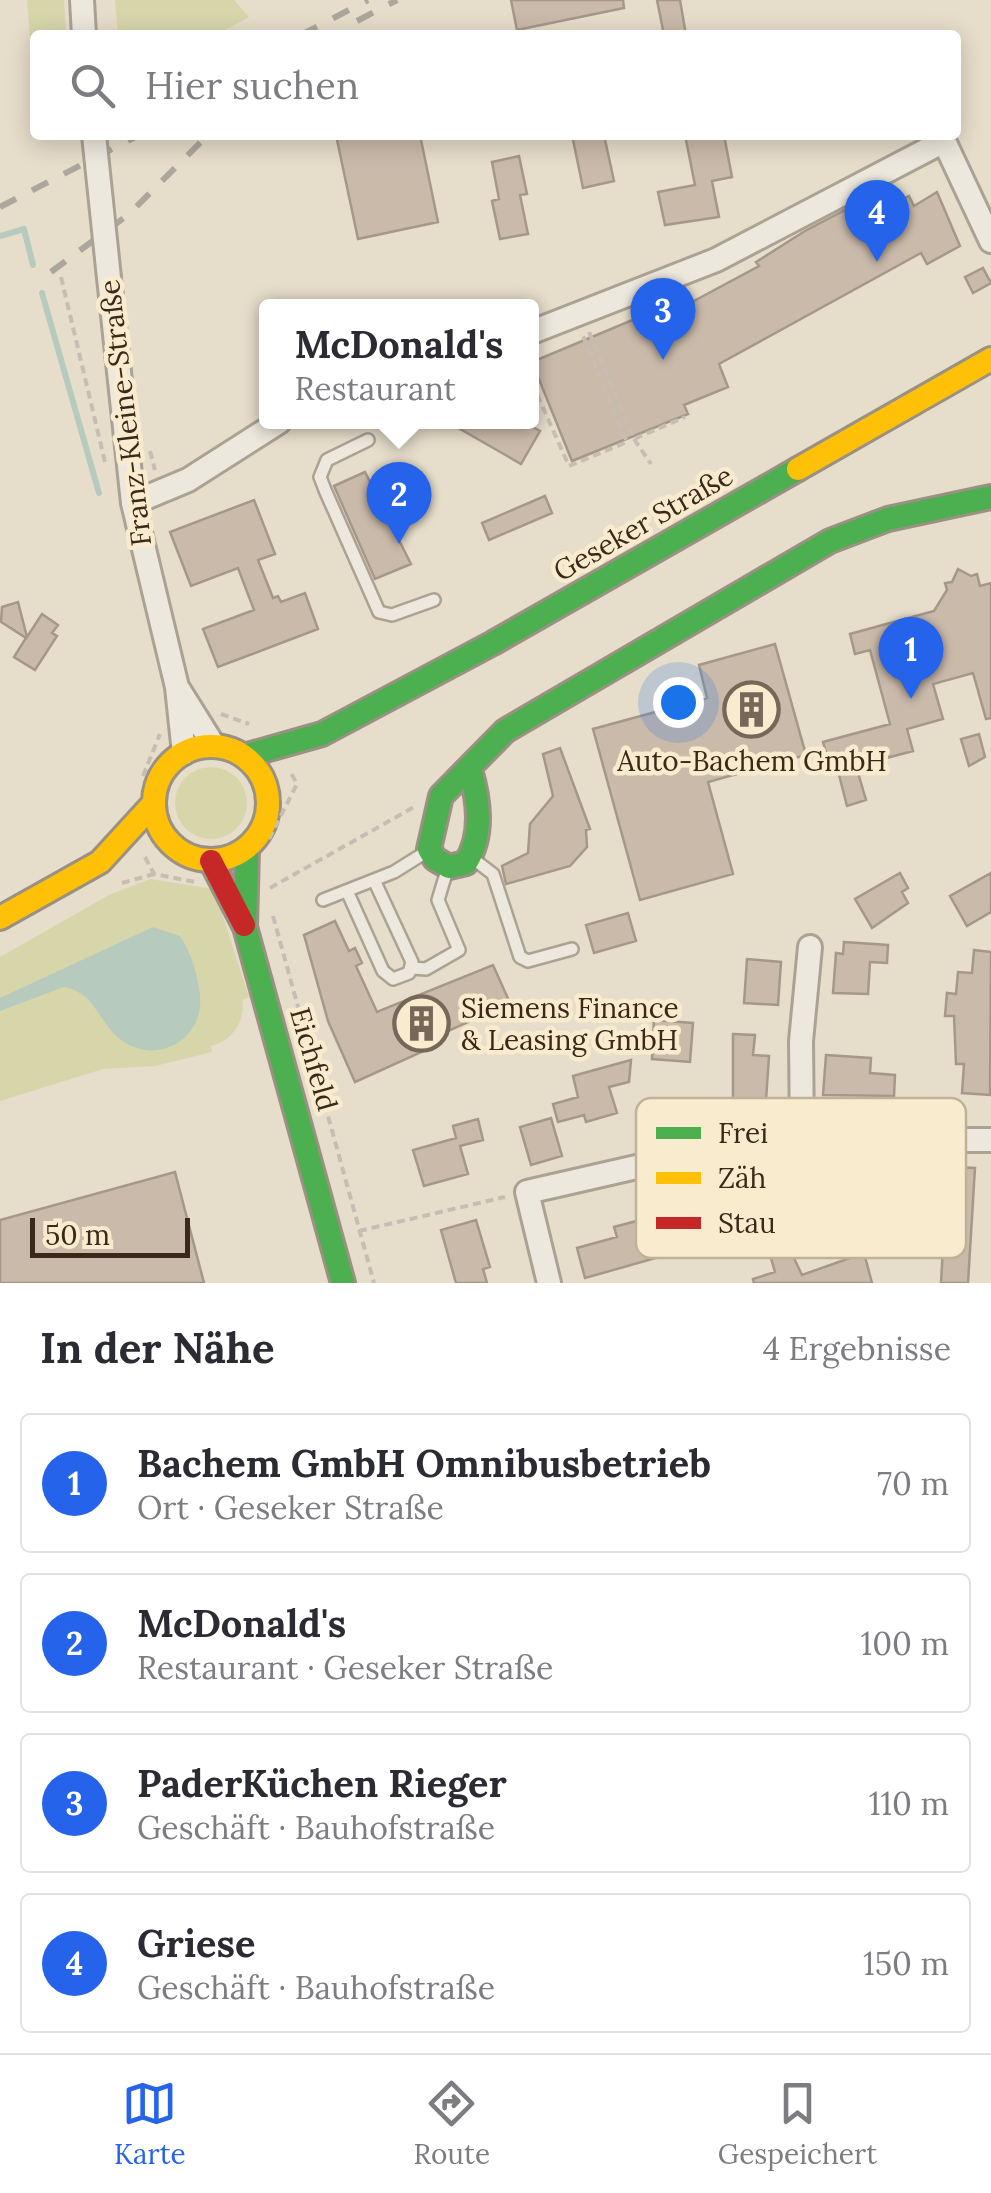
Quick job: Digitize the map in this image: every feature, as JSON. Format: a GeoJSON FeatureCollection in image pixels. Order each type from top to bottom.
{"type":"FeatureCollection","features":[{"type":"Feature","properties":{"kind":"main road","name":"Geseker Straße"},"geometry":{"type":"LineString","coordinates":[[244,756],[322,734],[494,643],[991,359]]}},
{"type":"Feature","properties":{"kind":"main road"},"geometry":{"type":"LineString","coordinates":[[470,770],[477,822],[472,858],[460,867],[448,867],[436,861],[429,849],[440,796],[470,770],[505,730],[830,541],[888,519],[991,497]]}},
{"type":"Feature","properties":{"kind":"main road","name":"Geseker Straße"},"geometry":{"type":"LineString","coordinates":[[268,791],[322,734]]}},
{"type":"Feature","properties":{"kind":"main road"},"geometry":{"type":"LineString","coordinates":[[215,870],[261,833],[268,814],[268,791],[255,766],[244,756],[214,746],[184,753],[160,777],[154,803],[158,826],[176,849],[215,870],[246,927]]}},
{"type":"Feature","properties":{"kind":"main road"},"geometry":{"type":"LineString","coordinates":[[100,862],[154,803]]}},
{"type":"Feature","properties":{"kind":"main road","name":"Eichfeld"},"geometry":{"type":"LineString","coordinates":[[247,848],[246,927],[344,1283]]}},
{"type":"Feature","properties":{"kind":"main road"},"geometry":{"type":"LineString","coordinates":[[0,918],[100,862],[176,849]]}},
{"type":"Feature","properties":{"kind":"street"},"geometry":{"type":"LineString","coordinates":[[82,0],[84,30]]}},
{"type":"Feature","properties":{"kind":"street","name":"Franz-Kleine-Straße"},"geometry":{"type":"LineString","coordinates":[[95,140],[133,503],[177,687],[184,753]]}},
{"type":"Feature","properties":{"kind":"street"},"geometry":{"type":"LineString","coordinates":[[539,329],[716,260],[944,141],[991,241]]}},
{"type":"Feature","properties":{"kind":"street"},"geometry":{"type":"LineString","coordinates":[[133,503],[188,480],[268,429]]}},
{"type":"Feature","properties":{"kind":"street","name":"Franz-Kleine-Straße"},"geometry":{"type":"LineString","coordinates":[[177,687],[214,746]]}},
{"type":"Feature","properties":{"kind":"street"},"geometry":{"type":"LineString","coordinates":[[802,1098],[801,1041],[810,947]]}},
{"type":"Feature","properties":{"kind":"street"},"geometry":{"type":"LineString","coordinates":[[549,1283],[528,1192],[636,1167]]}},
{"type":"Feature","properties":{"kind":"lane"},"geometry":{"type":"LineString","coordinates":[[368,440],[327,460],[320,477],[325,490],[379,612],[392,615],[434,600]]}},
{"type":"Feature","properties":{"kind":"lane"},"geometry":{"type":"LineString","coordinates":[[323,900],[374,880],[429,849]]}},
{"type":"Feature","properties":{"kind":"lane"},"geometry":{"type":"LineString","coordinates":[[472,858],[493,874],[520,958],[528,961],[572,949]]}},
{"type":"Feature","properties":{"kind":"lane"},"geometry":{"type":"LineString","coordinates":[[412,968],[426,970],[459,950],[438,900],[448,867]]}},
{"type":"Feature","properties":{"kind":"lane"},"geometry":{"type":"LineString","coordinates":[[374,880],[412,968]]}},
{"type":"Feature","properties":{"kind":"lane"},"geometry":{"type":"LineString","coordinates":[[346,890],[387,977],[408,973],[412,968]]}},
{"type":"Feature","properties":{"kind":"path"},"geometry":{"type":"LineString","coordinates":[[61,277],[107,471]]}},
{"type":"Feature","properties":{"kind":"path"},"geometry":{"type":"LineString","coordinates":[[539,399],[568,466],[627,442],[581,332],[588,330],[634,439],[651,464]]}},
{"type":"Feature","properties":{"kind":"path"},"geometry":{"type":"LineString","coordinates":[[634,439],[685,417]]}},
{"type":"Feature","properties":{"kind":"path"},"geometry":{"type":"LineString","coordinates":[[266,890],[430,797],[440,796]]}},
{"type":"Feature","properties":{"kind":"path"},"geometry":{"type":"LineString","coordinates":[[143,852],[154,874],[201,883],[215,870]]}},
{"type":"Feature","properties":{"kind":"path"},"geometry":{"type":"LineString","coordinates":[[270,905],[374,1283]]}},
{"type":"Feature","properties":{"kind":"path"},"geometry":{"type":"LineString","coordinates":[[359,1232],[528,1192]]}},
{"type":"Feature","properties":{"kind":"green space"},"geometry":{"type":"Polygon","coordinates":[[[27,0],[64,0],[66,30],[30,30],[30,38],[27,0]]]}},
{"type":"Feature","properties":{"kind":"green space"},"geometry":{"type":"Polygon","coordinates":[[[115,0],[234,0],[249,17],[225,30],[118,30],[115,0]]]}},
{"type":"Feature","properties":{"kind":"green space"},"geometry":{"type":"Polygon","coordinates":[[[211,767],[236,778],[247,803],[236,828],[211,839],[186,828],[175,803],[186,778],[211,767]]]}},
{"type":"Feature","properties":{"kind":"green space"},"geometry":{"type":"Polygon","coordinates":[[[150,879],[214,889],[249,997],[242,1000],[242,1015],[236,1029],[211,1046],[212,1052],[155,1066],[103,1069],[0,1101],[0,957],[109,895],[150,879]]]}},
{"type":"Feature","properties":{"kind":"shaded area"},"geometry":{"type":"Polygon","coordinates":[[[153,927],[180,936],[196,971],[200,995],[195,1025],[175,1044],[162,1049],[134,1047],[112,1032],[83,995],[64,987],[0,1011],[0,998],[153,927]]]}},
{"type":"Feature","properties":{"kind":"building"},"geometry":{"type":"Polygon","coordinates":[[[511,0],[623,0],[624,8],[517,30],[511,0]]]}},
{"type":"Feature","properties":{"kind":"building"},"geometry":{"type":"Polygon","coordinates":[[[657,0],[680,0],[685,30],[663,30],[657,0]]]}},
{"type":"Feature","properties":{"kind":"building"},"geometry":{"type":"Polygon","coordinates":[[[337,140],[421,140],[438,222],[358,239],[337,140]]]}},
{"type":"Feature","properties":{"kind":"building"},"geometry":{"type":"Polygon","coordinates":[[[573,140],[605,140],[614,181],[583,188],[573,140]]]}},
{"type":"Feature","properties":{"kind":"building"},"geometry":{"type":"Polygon","coordinates":[[[686,140],[725,140],[732,177],[712,181],[719,217],[665,225],[658,192],[695,185],[686,140]]]}},
{"type":"Feature","properties":{"kind":"building"},"geometry":{"type":"Polygon","coordinates":[[[519,156],[527,194],[520,195],[528,234],[500,239],[492,201],[499,199],[492,162],[519,156]]]}},
{"type":"Feature","properties":{"kind":"building"},"geometry":{"type":"Polygon","coordinates":[[[887,188],[895,203],[909,196],[914,206],[937,192],[960,246],[927,264],[921,253],[719,364],[728,387],[684,405],[688,414],[572,461],[539,379],[539,359],[690,296],[692,302],[759,266],[756,262],[887,188]]]}},
{"type":"Feature","properties":{"kind":"building"},"geometry":{"type":"Polygon","coordinates":[[[983,268],[991,283],[973,293],[965,277],[983,268]]]}},
{"type":"Feature","properties":{"kind":"building"},"geometry":{"type":"Polygon","coordinates":[[[460,429],[540,431],[521,464],[460,429]]]}},
{"type":"Feature","properties":{"kind":"building"},"geometry":{"type":"Polygon","coordinates":[[[365,472],[411,564],[375,579],[334,486],[365,472]]]}},
{"type":"Feature","properties":{"kind":"building"},"geometry":{"type":"Polygon","coordinates":[[[545,496],[552,513],[489,540],[482,523],[545,496]]]}},
{"type":"Feature","properties":{"kind":"building"},"geometry":{"type":"Polygon","coordinates":[[[254,500],[275,554],[258,560],[273,598],[278,596],[281,602],[305,593],[318,629],[218,667],[203,629],[254,610],[238,568],[191,586],[170,532],[254,500]]]}},
{"type":"Feature","properties":{"kind":"building"},"geometry":{"type":"Polygon","coordinates":[[[958,569],[971,576],[977,574],[980,586],[991,583],[991,718],[986,719],[973,673],[933,684],[943,719],[907,729],[913,751],[856,766],[866,800],[847,806],[838,771],[832,773],[823,742],[890,724],[870,650],[855,654],[850,634],[934,611],[947,590],[945,583],[952,582],[958,569]]]}},
{"type":"Feature","properties":{"kind":"building"},"geometry":{"type":"Polygon","coordinates":[[[18,602],[27,637],[42,614],[58,625],[52,633],[57,636],[35,670],[14,657],[26,638],[1,622],[2,607],[18,602]]]}},
{"type":"Feature","properties":{"kind":"building"},"geometry":{"type":"Polygon","coordinates":[[[775,644],[806,755],[708,782],[733,874],[640,900],[593,729],[707,698],[699,665],[775,644]]]}},
{"type":"Feature","properties":{"kind":"building"},"geometry":{"type":"Polygon","coordinates":[[[979,734],[985,757],[969,766],[961,739],[979,734]]]}},
{"type":"Feature","properties":{"kind":"building"},"geometry":{"type":"Polygon","coordinates":[[[560,748],[590,829],[586,830],[587,847],[570,866],[506,884],[502,866],[528,853],[530,824],[553,796],[543,754],[560,748]]]}},
{"type":"Feature","properties":{"kind":"building"},"geometry":{"type":"Polygon","coordinates":[[[900,873],[908,888],[902,892],[908,903],[872,928],[855,899],[900,873]]]}},
{"type":"Feature","properties":{"kind":"building"},"geometry":{"type":"Polygon","coordinates":[[[991,873],[991,912],[967,926],[950,896],[991,873]]]}},
{"type":"Feature","properties":{"kind":"building"},"geometry":{"type":"Polygon","coordinates":[[[628,913],[636,941],[594,953],[586,925],[628,913]]]}},
{"type":"Feature","properties":{"kind":"building"},"geometry":{"type":"Polygon","coordinates":[[[335,921],[349,951],[355,948],[362,963],[356,966],[377,1012],[493,965],[510,1003],[437,1036],[438,1040],[424,1046],[426,1050],[355,1082],[328,1021],[304,935],[335,921]]]}},
{"type":"Feature","properties":{"kind":"building"},"geometry":{"type":"Polygon","coordinates":[[[844,942],[888,945],[887,963],[870,962],[868,994],[833,993],[836,953],[843,954],[844,942]]]}},
{"type":"Feature","properties":{"kind":"building"},"geometry":{"type":"Polygon","coordinates":[[[974,950],[991,952],[990,1095],[962,1093],[964,1064],[956,1064],[954,1016],[945,1016],[947,993],[956,994],[958,972],[972,973],[974,950]]]}},
{"type":"Feature","properties":{"kind":"building"},"geometry":{"type":"Polygon","coordinates":[[[747,959],[781,962],[778,1005],[744,1003],[747,959]]]}},
{"type":"Feature","properties":{"kind":"building"},"geometry":{"type":"Polygon","coordinates":[[[654,1020],[693,1023],[690,1062],[652,1059],[654,1020]]]}},
{"type":"Feature","properties":{"kind":"building"},"geometry":{"type":"Polygon","coordinates":[[[733,1034],[755,1035],[753,1055],[769,1056],[766,1098],[733,1098],[733,1034]]]}},
{"type":"Feature","properties":{"kind":"building"},"geometry":{"type":"Polygon","coordinates":[[[826,1055],[871,1058],[870,1073],[895,1075],[894,1096],[823,1095],[826,1055]]]}},
{"type":"Feature","properties":{"kind":"building"},"geometry":{"type":"Polygon","coordinates":[[[631,1060],[629,1082],[609,1087],[617,1113],[586,1122],[584,1115],[558,1122],[553,1104],[578,1097],[573,1076],[631,1060]]]}},
{"type":"Feature","properties":{"kind":"building"},"geometry":{"type":"Polygon","coordinates":[[[551,1118],[562,1156],[531,1165],[520,1127],[551,1118]]]}},
{"type":"Feature","properties":{"kind":"building"},"geometry":{"type":"Polygon","coordinates":[[[478,1119],[483,1140],[460,1146],[468,1174],[424,1186],[413,1150],[456,1138],[453,1126],[478,1119]]]}},
{"type":"Feature","properties":{"kind":"building"},"geometry":{"type":"Polygon","coordinates":[[[966,1168],[975,1168],[968,1283],[941,1283],[942,1258],[966,1258],[966,1168]]]}},
{"type":"Feature","properties":{"kind":"building"},"geometry":{"type":"Polygon","coordinates":[[[175,1172],[204,1283],[0,1283],[0,1220],[175,1172]]]}},
{"type":"Feature","properties":{"kind":"building"},"geometry":{"type":"Polygon","coordinates":[[[476,1220],[490,1267],[483,1269],[487,1283],[456,1283],[441,1230],[476,1220]]]}},
{"type":"Feature","properties":{"kind":"building"},"geometry":{"type":"Polygon","coordinates":[[[636,1221],[636,1258],[656,1258],[585,1278],[577,1248],[617,1237],[614,1227],[636,1221]]]}},
{"type":"Feature","properties":{"kind":"building"},"geometry":{"type":"Polygon","coordinates":[[[771,1258],[794,1258],[802,1275],[850,1258],[865,1258],[872,1283],[754,1283],[753,1279],[775,1272],[771,1258]]]}},
{"type":"Feature","properties":{"kind":"waterway"},"geometry":{"type":"LineString","coordinates":[[0,236],[24,229],[33,265]]}},
{"type":"Feature","properties":{"kind":"waterway"},"geometry":{"type":"LineString","coordinates":[[42,293],[99,493]]}},
{"type":"Feature","properties":{"kind":"railway"},"geometry":{"type":"LineString","coordinates":[[311,30],[368,0]]}},
{"type":"Feature","properties":{"kind":"railway"},"geometry":{"type":"LineString","coordinates":[[357,21],[397,0]]}},
{"type":"Feature","properties":{"kind":"railway"},"geometry":{"type":"LineString","coordinates":[[0,207],[129,140]]}},
{"type":"Feature","properties":{"kind":"railway"},"geometry":{"type":"LineString","coordinates":[[51,272],[129,214],[203,140]]}},
{"type":"Feature","properties":{"kind":"traffic: fast"},"geometry":{"type":"LineString","coordinates":[[244,756],[322,734],[493,643],[798,469]]}},
{"type":"Feature","properties":{"kind":"traffic: fast"},"geometry":{"type":"LineString","coordinates":[[470,770],[478,829],[466,863],[449,867],[435,859],[429,849],[441,796],[505,731],[830,541],[888,519],[991,497]]}},
{"type":"Feature","properties":{"kind":"traffic: fast"},"geometry":{"type":"LineString","coordinates":[[247,849],[245,927],[343,1283]]}},
{"type":"Feature","properties":{"kind":"traffic: slow"},"geometry":{"type":"LineString","coordinates":[[798,469],[991,359]]}},
{"type":"Feature","properties":{"kind":"traffic: slow"},"geometry":{"type":"LineString","coordinates":[[211,746],[233,750],[251,763],[264,781],[268,803],[264,825],[251,843],[233,856],[211,860],[189,856],[171,843],[158,825],[154,803],[158,781],[171,763],[189,750],[211,746]]}},
{"type":"Feature","properties":{"kind":"traffic: slow"},"geometry":{"type":"LineString","coordinates":[[0,918],[100,862],[154,803]]}},
{"type":"Feature","properties":{"kind":"traffic: jam"},"geometry":{"type":"LineString","coordinates":[[211,861],[244,925]]}},
{"type":"Feature","properties":{"kind":"place","name":"Griese"},"geometry":{"type":"Point","coordinates":[877,262]}},
{"type":"Feature","properties":{"kind":"place","name":"PaderKüchen Rieger"},"geometry":{"type":"Point","coordinates":[663,360]}},
{"type":"Feature","properties":{"kind":"place","name":"McDonald's"},"geometry":{"type":"Point","coordinates":[399,544]}},
{"type":"Feature","properties":{"kind":"place","name":"Bachem GmbH Omnibusbetrieb"},"geometry":{"type":"Point","coordinates":[911,699]}},
{"type":"Feature","properties":{"kind":"place","name":"Auto-Bachem GmbH"},"geometry":{"type":"Point","coordinates":[752,710]}},
{"type":"Feature","properties":{"kind":"place","name":"Siemens Finance & Leasing GmbH"},"geometry":{"type":"Point","coordinates":[422,1024]}}]}
